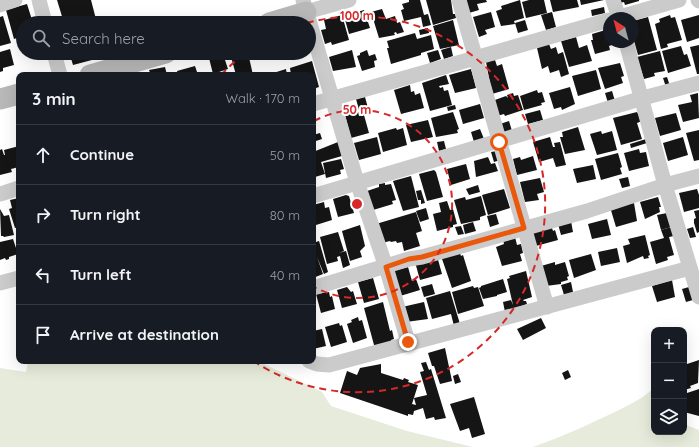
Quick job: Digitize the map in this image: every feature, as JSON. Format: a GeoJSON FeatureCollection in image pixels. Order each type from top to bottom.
{"type":"FeatureCollection","features":[{"type":"Feature","properties":{"kind":"street"},"geometry":{"type":"LineString","coordinates":[[0,5],[15,0]]}},
{"type":"Feature","properties":{"kind":"street"},"geometry":{"type":"LineString","coordinates":[[39,0],[43,16]]}},
{"type":"Feature","properties":{"kind":"street"},"geometry":{"type":"LineString","coordinates":[[283,16],[304,6],[349,0]]}},
{"type":"Feature","properties":{"kind":"street"},"geometry":{"type":"LineString","coordinates":[[459,0],[547,307]]}},
{"type":"Feature","properties":{"kind":"street"},"geometry":{"type":"LineString","coordinates":[[613,0],[615,12]]}},
{"type":"Feature","properties":{"kind":"street"},"geometry":{"type":"LineString","coordinates":[[637,12],[679,0]]}},
{"type":"Feature","properties":{"kind":"street"},"geometry":{"type":"LineString","coordinates":[[304,6],[307,16]]}},
{"type":"Feature","properties":{"kind":"street"},"geometry":{"type":"LineString","coordinates":[[316,103],[603,22]]}},
{"type":"Feature","properties":{"kind":"street"},"geometry":{"type":"LineString","coordinates":[[316,45],[357,182],[386,267],[408,342]]}},
{"type":"Feature","properties":{"kind":"street"},"geometry":{"type":"LineString","coordinates":[[628,48],[665,185],[699,297]]}},
{"type":"Feature","properties":{"kind":"street"},"geometry":{"type":"LineString","coordinates":[[56,60],[59,72]]}},
{"type":"Feature","properties":{"kind":"street"},"geometry":{"type":"LineString","coordinates":[[100,72],[142,60]]}},
{"type":"Feature","properties":{"kind":"street"},"geometry":{"type":"LineString","coordinates":[[316,195],[499,142],[642,98],[699,83]]}},
{"type":"Feature","properties":{"kind":"street"},"geometry":{"type":"LineString","coordinates":[[0,99],[16,95]]}},
{"type":"Feature","properties":{"kind":"street"},"geometry":{"type":"LineString","coordinates":[[316,287],[409,259],[422,257],[586,211],[665,185],[699,176]]}},
{"type":"Feature","properties":{"kind":"street"},"geometry":{"type":"LineString","coordinates":[[0,194],[16,189]]}},
{"type":"Feature","properties":{"kind":"street"},"geometry":{"type":"LineString","coordinates":[[316,364],[329,365],[408,342],[547,307],[690,268]]}},
{"type":"Feature","properties":{"kind":"street"},"geometry":{"type":"LineString","coordinates":[[0,283],[16,279]]}},
{"type":"Feature","properties":{"kind":"green space"},"geometry":{"type":"Polygon","coordinates":[[[27,364],[264,364],[322,392],[331,406],[407,431],[473,447],[0,447],[0,368],[26,372],[27,364]]]}},
{"type":"Feature","properties":{"kind":"green space"},"geometry":{"type":"Polygon","coordinates":[[[651,391],[651,435],[687,435],[687,425],[699,430],[699,447],[533,447],[578,429],[643,397],[651,391]]]}},
{"type":"Feature","properties":{"kind":"building"},"geometry":{"type":"Polygon","coordinates":[[[57,0],[91,0],[95,16],[62,16],[57,0]]]}},
{"type":"Feature","properties":{"kind":"building"},"geometry":{"type":"Polygon","coordinates":[[[409,0],[420,0],[424,15],[428,14],[431,25],[423,27],[421,17],[404,21],[401,10],[404,9],[402,4],[409,2],[409,0]]]}},
{"type":"Feature","properties":{"kind":"building"},"geometry":{"type":"Polygon","coordinates":[[[426,0],[451,0],[453,14],[455,14],[456,18],[433,25],[426,0]]]}},
{"type":"Feature","properties":{"kind":"building"},"geometry":{"type":"Polygon","coordinates":[[[466,0],[486,0],[487,2],[477,4],[479,10],[469,13],[466,0]]]}},
{"type":"Feature","properties":{"kind":"building"},"geometry":{"type":"Polygon","coordinates":[[[520,0],[524,18],[514,21],[515,24],[501,26],[496,11],[502,9],[501,6],[520,0]]]}},
{"type":"Feature","properties":{"kind":"building"},"geometry":{"type":"Polygon","coordinates":[[[529,0],[544,0],[547,13],[526,18],[522,2],[529,0]]]}},
{"type":"Feature","properties":{"kind":"building"},"geometry":{"type":"Polygon","coordinates":[[[550,0],[577,0],[579,7],[553,12],[550,0]]]}},
{"type":"Feature","properties":{"kind":"building"},"geometry":{"type":"Polygon","coordinates":[[[580,0],[604,0],[581,5],[580,0]]]}},
{"type":"Feature","properties":{"kind":"building"},"geometry":{"type":"Polygon","coordinates":[[[619,0],[639,1],[625,5],[624,2],[620,3],[619,0]]]}},
{"type":"Feature","properties":{"kind":"building"},"geometry":{"type":"Polygon","coordinates":[[[27,4],[31,16],[16,16],[16,38],[14,39],[6,10],[27,4]]]}},
{"type":"Feature","properties":{"kind":"building"},"geometry":{"type":"Polygon","coordinates":[[[604,7],[605,12],[592,16],[591,10],[604,7]]]}},
{"type":"Feature","properties":{"kind":"building"},"geometry":{"type":"Polygon","coordinates":[[[382,9],[386,19],[395,16],[397,23],[400,22],[404,32],[397,34],[396,32],[394,33],[395,35],[379,38],[371,12],[382,9]]]}},
{"type":"Feature","properties":{"kind":"building"},"geometry":{"type":"Polygon","coordinates":[[[364,10],[370,28],[349,34],[344,16],[364,10]]]}},
{"type":"Feature","properties":{"kind":"building"},"geometry":{"type":"Polygon","coordinates":[[[491,12],[495,27],[485,30],[487,34],[479,37],[473,17],[491,12]]]}},
{"type":"Feature","properties":{"kind":"building"},"geometry":{"type":"Polygon","coordinates":[[[552,12],[556,27],[546,30],[541,15],[552,12]]]}},
{"type":"Feature","properties":{"kind":"building"},"geometry":{"type":"Polygon","coordinates":[[[342,15],[349,40],[332,45],[331,42],[325,44],[321,30],[326,29],[324,20],[342,15]]]}},
{"type":"Feature","properties":{"kind":"building"},"geometry":{"type":"Polygon","coordinates":[[[670,15],[671,18],[675,17],[682,40],[667,44],[668,47],[661,49],[655,24],[660,22],[659,19],[670,15]]]}},
{"type":"Feature","properties":{"kind":"building"},"geometry":{"type":"Polygon","coordinates":[[[699,15],[699,38],[687,42],[681,20],[699,15]]]}},
{"type":"Feature","properties":{"kind":"building"},"geometry":{"type":"Polygon","coordinates":[[[3,16],[11,43],[0,46],[0,17],[3,16]]]}},
{"type":"Feature","properties":{"kind":"building"},"geometry":{"type":"Polygon","coordinates":[[[648,17],[657,50],[638,55],[636,48],[639,48],[639,19],[648,17]]]}},
{"type":"Feature","properties":{"kind":"building"},"geometry":{"type":"Polygon","coordinates":[[[453,20],[459,45],[440,49],[433,26],[453,20]]]}},
{"type":"Feature","properties":{"kind":"building"},"geometry":{"type":"Polygon","coordinates":[[[525,20],[528,30],[518,33],[515,23],[525,20]]]}},
{"type":"Feature","properties":{"kind":"building"},"geometry":{"type":"Polygon","coordinates":[[[428,28],[429,33],[420,35],[419,30],[428,28]]]}},
{"type":"Feature","properties":{"kind":"building"},"geometry":{"type":"Polygon","coordinates":[[[603,31],[603,48],[610,48],[610,50],[595,54],[591,40],[593,40],[592,34],[603,31]]]}},
{"type":"Feature","properties":{"kind":"building"},"geometry":{"type":"Polygon","coordinates":[[[415,33],[417,39],[431,35],[434,49],[421,53],[421,55],[391,64],[387,41],[415,33]]]}},
{"type":"Feature","properties":{"kind":"building"},"geometry":{"type":"Polygon","coordinates":[[[576,37],[579,48],[587,45],[592,61],[569,67],[561,41],[576,37]]]}},
{"type":"Feature","properties":{"kind":"building"},"geometry":{"type":"Polygon","coordinates":[[[549,44],[551,49],[556,47],[558,54],[563,52],[569,74],[561,77],[559,70],[550,73],[548,66],[542,69],[537,48],[549,44]]]}},
{"type":"Feature","properties":{"kind":"building"},"geometry":{"type":"Polygon","coordinates":[[[699,45],[699,74],[697,74],[690,47],[699,45]]]}},
{"type":"Feature","properties":{"kind":"building"},"geometry":{"type":"Polygon","coordinates":[[[681,46],[684,55],[687,54],[691,66],[668,73],[662,51],[681,46]]]}},
{"type":"Feature","properties":{"kind":"building"},"geometry":{"type":"Polygon","coordinates":[[[451,47],[453,56],[444,59],[441,50],[451,47]]]}},
{"type":"Feature","properties":{"kind":"building"},"geometry":{"type":"Polygon","coordinates":[[[10,49],[14,65],[3,68],[3,71],[0,72],[0,52],[10,49]]]}},
{"type":"Feature","properties":{"kind":"building"},"geometry":{"type":"Polygon","coordinates":[[[352,50],[356,67],[333,71],[329,57],[352,50]]]}},
{"type":"Feature","properties":{"kind":"building"},"geometry":{"type":"Polygon","coordinates":[[[367,50],[369,56],[375,54],[377,60],[374,61],[375,67],[362,71],[357,56],[367,50]]]}},
{"type":"Feature","properties":{"kind":"building"},"geometry":{"type":"Polygon","coordinates":[[[438,50],[441,59],[430,63],[427,53],[438,50]]]}},
{"type":"Feature","properties":{"kind":"building"},"geometry":{"type":"Polygon","coordinates":[[[660,51],[665,71],[654,73],[655,76],[644,79],[637,57],[660,51]]]}},
{"type":"Feature","properties":{"kind":"building"},"geometry":{"type":"Polygon","coordinates":[[[72,60],[92,60],[73,65],[72,60]]]}},
{"type":"Feature","properties":{"kind":"building"},"geometry":{"type":"Polygon","coordinates":[[[210,60],[225,60],[228,69],[219,72],[212,72],[210,60]]]}},
{"type":"Feature","properties":{"kind":"building"},"geometry":{"type":"Polygon","coordinates":[[[232,60],[250,60],[252,72],[235,72],[232,60]]]}},
{"type":"Feature","properties":{"kind":"building"},"geometry":{"type":"Polygon","coordinates":[[[495,60],[497,66],[502,64],[509,89],[492,94],[486,62],[495,60]]]}},
{"type":"Feature","properties":{"kind":"building"},"geometry":{"type":"Polygon","coordinates":[[[312,61],[315,72],[291,72],[290,68],[312,61]]]}},
{"type":"Feature","properties":{"kind":"building"},"geometry":{"type":"Polygon","coordinates":[[[620,63],[624,76],[621,77],[623,83],[605,89],[598,68],[620,63]]]}},
{"type":"Feature","properties":{"kind":"building"},"geometry":{"type":"Polygon","coordinates":[[[195,66],[197,72],[177,72],[195,66]]]}},
{"type":"Feature","properties":{"kind":"building"},"geometry":{"type":"Polygon","coordinates":[[[165,67],[166,72],[150,72],[149,70],[165,67]]]}},
{"type":"Feature","properties":{"kind":"building"},"geometry":{"type":"Polygon","coordinates":[[[286,69],[286,72],[276,72],[286,69]]]}},
{"type":"Feature","properties":{"kind":"building"},"geometry":{"type":"Polygon","coordinates":[[[471,69],[476,88],[455,93],[449,75],[471,69]]]}},
{"type":"Feature","properties":{"kind":"building"},"geometry":{"type":"Polygon","coordinates":[[[596,70],[601,89],[578,96],[572,76],[596,70]]]}},
{"type":"Feature","properties":{"kind":"building"},"geometry":{"type":"Polygon","coordinates":[[[446,75],[449,84],[439,86],[440,88],[443,87],[444,91],[448,90],[452,105],[430,111],[422,83],[446,75]]]}},
{"type":"Feature","properties":{"kind":"building"},"geometry":{"type":"Polygon","coordinates":[[[316,76],[319,87],[316,88],[316,76]]]}},
{"type":"Feature","properties":{"kind":"building"},"geometry":{"type":"Polygon","coordinates":[[[667,77],[670,86],[666,87],[663,78],[667,77]]]}},
{"type":"Feature","properties":{"kind":"building"},"geometry":{"type":"Polygon","coordinates":[[[410,85],[411,92],[414,91],[415,95],[420,93],[424,108],[401,114],[394,90],[410,85]]]}},
{"type":"Feature","properties":{"kind":"building"},"geometry":{"type":"Polygon","coordinates":[[[570,87],[575,104],[562,110],[561,107],[554,109],[549,93],[570,87]]]}},
{"type":"Feature","properties":{"kind":"building"},"geometry":{"type":"Polygon","coordinates":[[[537,90],[538,93],[542,92],[545,102],[541,103],[542,105],[524,110],[520,96],[537,90]]]}},
{"type":"Feature","properties":{"kind":"building"},"geometry":{"type":"Polygon","coordinates":[[[612,91],[615,101],[608,103],[605,93],[612,91]]]}},
{"type":"Feature","properties":{"kind":"building"},"geometry":{"type":"Polygon","coordinates":[[[513,93],[514,96],[518,95],[523,110],[505,116],[504,114],[497,116],[492,101],[506,96],[508,98],[507,95],[513,93]]]}},
{"type":"Feature","properties":{"kind":"building"},"geometry":{"type":"Polygon","coordinates":[[[698,93],[699,118],[683,122],[678,105],[692,102],[690,95],[698,93]]]}},
{"type":"Feature","properties":{"kind":"building"},"geometry":{"type":"Polygon","coordinates":[[[365,97],[368,108],[359,110],[356,99],[365,97]]]}},
{"type":"Feature","properties":{"kind":"building"},"geometry":{"type":"Polygon","coordinates":[[[480,104],[484,118],[463,124],[459,110],[480,104]]]}},
{"type":"Feature","properties":{"kind":"building"},"geometry":{"type":"Polygon","coordinates":[[[455,105],[456,109],[448,111],[447,107],[455,105]]]}},
{"type":"Feature","properties":{"kind":"building"},"geometry":{"type":"Polygon","coordinates":[[[357,107],[359,116],[364,115],[369,133],[351,138],[344,111],[357,107]]]}},
{"type":"Feature","properties":{"kind":"building"},"geometry":{"type":"Polygon","coordinates":[[[540,110],[543,120],[528,124],[525,114],[540,110]]]}},
{"type":"Feature","properties":{"kind":"building"},"geometry":{"type":"Polygon","coordinates":[[[453,112],[459,129],[457,130],[458,133],[436,137],[431,118],[453,112]]]}},
{"type":"Feature","properties":{"kind":"building"},"geometry":{"type":"Polygon","coordinates":[[[637,112],[642,121],[637,123],[642,139],[621,145],[613,118],[637,112]]]}},
{"type":"Feature","properties":{"kind":"building"},"geometry":{"type":"Polygon","coordinates":[[[676,113],[681,130],[660,136],[655,118],[676,113]]]}},
{"type":"Feature","properties":{"kind":"building"},"geometry":{"type":"Polygon","coordinates":[[[428,120],[433,137],[411,142],[406,125],[428,120]]]}},
{"type":"Feature","properties":{"kind":"building"},"geometry":{"type":"Polygon","coordinates":[[[509,121],[512,131],[506,133],[501,129],[500,124],[509,121]]]}},
{"type":"Feature","properties":{"kind":"building"},"geometry":{"type":"Polygon","coordinates":[[[578,127],[585,150],[565,154],[560,137],[563,137],[562,132],[578,127]]]}},
{"type":"Feature","properties":{"kind":"building"},"geometry":{"type":"Polygon","coordinates":[[[396,128],[397,130],[403,128],[407,145],[383,152],[378,133],[396,128]]]}},
{"type":"Feature","properties":{"kind":"building"},"geometry":{"type":"Polygon","coordinates":[[[480,129],[484,139],[474,142],[471,132],[480,129]]]}},
{"type":"Feature","properties":{"kind":"building"},"geometry":{"type":"Polygon","coordinates":[[[699,130],[699,160],[694,161],[686,133],[699,130]]]}},
{"type":"Feature","properties":{"kind":"building"},"geometry":{"type":"Polygon","coordinates":[[[601,131],[602,134],[612,131],[617,150],[597,155],[590,134],[601,131]]]}},
{"type":"Feature","properties":{"kind":"building"},"geometry":{"type":"Polygon","coordinates":[[[320,133],[322,139],[316,141],[316,134],[320,133]]]}},
{"type":"Feature","properties":{"kind":"building"},"geometry":{"type":"Polygon","coordinates":[[[377,137],[381,154],[359,160],[354,143],[377,137]]]}},
{"type":"Feature","properties":{"kind":"building"},"geometry":{"type":"Polygon","coordinates":[[[550,137],[553,147],[555,147],[554,143],[560,142],[566,165],[556,167],[553,158],[539,162],[533,142],[550,137]]]}},
{"type":"Feature","properties":{"kind":"building"},"geometry":{"type":"Polygon","coordinates":[[[683,137],[688,155],[668,161],[663,143],[683,137]]]}},
{"type":"Feature","properties":{"kind":"building"},"geometry":{"type":"Polygon","coordinates":[[[646,139],[647,143],[631,148],[630,144],[646,139]]]}},
{"type":"Feature","properties":{"kind":"building"},"geometry":{"type":"Polygon","coordinates":[[[444,141],[446,149],[439,151],[437,142],[444,141]]]}},
{"type":"Feature","properties":{"kind":"building"},"geometry":{"type":"Polygon","coordinates":[[[338,142],[342,156],[321,162],[325,174],[316,177],[316,151],[338,142]]]}},
{"type":"Feature","properties":{"kind":"building"},"geometry":{"type":"Polygon","coordinates":[[[16,147],[16,168],[11,169],[12,172],[0,175],[0,150],[2,149],[5,155],[4,150],[16,147]]]}},
{"type":"Feature","properties":{"kind":"building"},"geometry":{"type":"Polygon","coordinates":[[[639,149],[640,153],[646,152],[649,166],[629,171],[624,153],[639,149]]]}},
{"type":"Feature","properties":{"kind":"building"},"geometry":{"type":"Polygon","coordinates":[[[497,151],[500,160],[494,162],[491,152],[497,151]]]}},
{"type":"Feature","properties":{"kind":"building"},"geometry":{"type":"Polygon","coordinates":[[[618,153],[622,167],[620,168],[622,174],[601,180],[595,159],[618,153]]]}},
{"type":"Feature","properties":{"kind":"building"},"geometry":{"type":"Polygon","coordinates":[[[533,156],[537,170],[517,175],[513,159],[520,157],[521,160],[533,156]]]}},
{"type":"Feature","properties":{"kind":"building"},"geometry":{"type":"Polygon","coordinates":[[[488,157],[491,164],[495,163],[498,171],[476,177],[474,161],[488,157]]]}},
{"type":"Feature","properties":{"kind":"building"},"geometry":{"type":"Polygon","coordinates":[[[341,159],[344,169],[340,170],[341,174],[326,178],[323,163],[341,159]]]}},
{"type":"Feature","properties":{"kind":"building"},"geometry":{"type":"Polygon","coordinates":[[[466,164],[470,179],[451,185],[447,169],[466,164]]]}},
{"type":"Feature","properties":{"kind":"building"},"geometry":{"type":"Polygon","coordinates":[[[593,165],[596,179],[577,183],[573,169],[593,165]]]}},
{"type":"Feature","properties":{"kind":"building"},"geometry":{"type":"Polygon","coordinates":[[[434,170],[436,172],[443,197],[427,201],[419,174],[434,170]]]}},
{"type":"Feature","properties":{"kind":"building"},"geometry":{"type":"Polygon","coordinates":[[[411,176],[419,207],[403,211],[393,181],[411,176]]]}},
{"type":"Feature","properties":{"kind":"building"},"geometry":{"type":"Polygon","coordinates":[[[628,177],[630,186],[622,188],[619,179],[628,177]]]}},
{"type":"Feature","properties":{"kind":"building"},"geometry":{"type":"Polygon","coordinates":[[[540,178],[544,192],[537,194],[539,200],[525,202],[520,182],[540,178]]]}},
{"type":"Feature","properties":{"kind":"building"},"geometry":{"type":"Polygon","coordinates":[[[385,183],[385,185],[391,184],[396,200],[392,201],[393,204],[373,210],[367,191],[379,187],[379,184],[385,183]]]}},
{"type":"Feature","properties":{"kind":"building"},"geometry":{"type":"Polygon","coordinates":[[[478,185],[480,192],[469,195],[466,189],[478,185]]]}},
{"type":"Feature","properties":{"kind":"building"},"geometry":{"type":"Polygon","coordinates":[[[504,189],[510,208],[488,215],[482,195],[504,189]]]}},
{"type":"Feature","properties":{"kind":"building"},"geometry":{"type":"Polygon","coordinates":[[[697,189],[699,195],[699,208],[684,212],[679,193],[697,189]]]}},
{"type":"Feature","properties":{"kind":"building"},"geometry":{"type":"Polygon","coordinates":[[[421,190],[425,203],[421,204],[421,200],[418,200],[416,191],[421,190]]]}},
{"type":"Feature","properties":{"kind":"building"},"geometry":{"type":"Polygon","coordinates":[[[346,195],[349,196],[354,213],[338,217],[333,199],[346,195]]]}},
{"type":"Feature","properties":{"kind":"building"},"geometry":{"type":"Polygon","coordinates":[[[481,196],[486,215],[480,217],[480,220],[461,224],[454,200],[465,197],[466,200],[481,196]]]}},
{"type":"Feature","properties":{"kind":"building"},"geometry":{"type":"Polygon","coordinates":[[[658,197],[661,207],[659,207],[660,212],[645,219],[640,202],[658,197]]]}},
{"type":"Feature","properties":{"kind":"building"},"geometry":{"type":"Polygon","coordinates":[[[16,199],[15,228],[9,209],[12,208],[10,200],[16,199]]]}},
{"type":"Feature","properties":{"kind":"building"},"geometry":{"type":"Polygon","coordinates":[[[447,201],[450,210],[453,209],[457,224],[453,225],[453,227],[437,231],[433,214],[441,212],[439,203],[447,201]]]}},
{"type":"Feature","properties":{"kind":"building"},"geometry":{"type":"Polygon","coordinates":[[[324,202],[325,208],[329,207],[332,220],[316,225],[316,204],[324,202]]]}},
{"type":"Feature","properties":{"kind":"building"},"geometry":{"type":"Polygon","coordinates":[[[634,203],[637,221],[616,227],[610,207],[634,203]]]}},
{"type":"Feature","properties":{"kind":"building"},"geometry":{"type":"Polygon","coordinates":[[[426,208],[429,219],[420,222],[416,211],[426,208]]]}},
{"type":"Feature","properties":{"kind":"building"},"geometry":{"type":"Polygon","coordinates":[[[0,209],[4,216],[9,215],[14,235],[4,237],[1,236],[0,209]]]}},
{"type":"Feature","properties":{"kind":"building"},"geometry":{"type":"Polygon","coordinates":[[[699,210],[699,232],[697,233],[694,223],[694,219],[696,218],[694,211],[699,210]]]}},
{"type":"Feature","properties":{"kind":"building"},"geometry":{"type":"Polygon","coordinates":[[[416,212],[422,231],[416,233],[420,246],[404,251],[402,242],[397,243],[396,241],[390,241],[382,243],[376,224],[416,212]]]}},
{"type":"Feature","properties":{"kind":"building"},"geometry":{"type":"Polygon","coordinates":[[[667,213],[671,227],[661,230],[657,215],[667,213]]]}},
{"type":"Feature","properties":{"kind":"building"},"geometry":{"type":"Polygon","coordinates":[[[496,214],[499,224],[490,227],[487,216],[496,214]]]}},
{"type":"Feature","properties":{"kind":"building"},"geometry":{"type":"Polygon","coordinates":[[[607,219],[611,235],[592,239],[588,224],[607,219]]]}},
{"type":"Feature","properties":{"kind":"building"},"geometry":{"type":"Polygon","coordinates":[[[571,221],[573,232],[561,235],[558,224],[571,221]]]}},
{"type":"Feature","properties":{"kind":"building"},"geometry":{"type":"Polygon","coordinates":[[[473,222],[476,231],[465,234],[463,225],[473,222]]]}},
{"type":"Feature","properties":{"kind":"building"},"geometry":{"type":"Polygon","coordinates":[[[360,225],[365,246],[360,251],[362,257],[350,261],[342,231],[360,225]]]}},
{"type":"Feature","properties":{"kind":"building"},"geometry":{"type":"Polygon","coordinates":[[[551,225],[553,231],[555,230],[558,240],[536,246],[532,230],[551,225]]]}},
{"type":"Feature","properties":{"kind":"building"},"geometry":{"type":"Polygon","coordinates":[[[461,226],[464,234],[458,235],[455,227],[461,226]]]}},
{"type":"Feature","properties":{"kind":"building"},"geometry":{"type":"Polygon","coordinates":[[[671,227],[674,236],[669,237],[674,255],[667,257],[668,260],[656,264],[650,242],[664,238],[661,230],[671,227]]]}},
{"type":"Feature","properties":{"kind":"building"},"geometry":{"type":"Polygon","coordinates":[[[693,227],[696,237],[690,238],[687,229],[693,227]]]}},
{"type":"Feature","properties":{"kind":"building"},"geometry":{"type":"Polygon","coordinates":[[[338,232],[344,251],[339,253],[346,251],[350,265],[343,268],[340,256],[337,257],[338,261],[327,264],[320,237],[338,232]]]}},
{"type":"Feature","properties":{"kind":"building"},"geometry":{"type":"Polygon","coordinates":[[[645,235],[650,255],[648,256],[649,258],[644,259],[643,256],[627,263],[623,246],[630,244],[628,239],[645,235]]]}},
{"type":"Feature","properties":{"kind":"building"},"geometry":{"type":"Polygon","coordinates":[[[515,237],[517,245],[521,244],[523,253],[520,254],[522,261],[502,266],[496,247],[504,244],[503,240],[515,237]]]}},
{"type":"Feature","properties":{"kind":"building"},"geometry":{"type":"Polygon","coordinates":[[[13,239],[16,248],[16,255],[9,257],[9,259],[6,260],[5,258],[0,260],[0,242],[13,239]]]}},
{"type":"Feature","properties":{"kind":"building"},"geometry":{"type":"Polygon","coordinates":[[[319,241],[328,272],[324,274],[317,257],[323,274],[316,277],[316,242],[319,241]]]}},
{"type":"Feature","properties":{"kind":"building"},"geometry":{"type":"Polygon","coordinates":[[[617,248],[620,262],[601,266],[598,252],[617,248]]]}},
{"type":"Feature","properties":{"kind":"building"},"geometry":{"type":"Polygon","coordinates":[[[459,250],[461,256],[463,255],[471,281],[452,288],[441,256],[459,250]]]}},
{"type":"Feature","properties":{"kind":"building"},"geometry":{"type":"Polygon","coordinates":[[[591,254],[596,270],[574,278],[569,260],[591,254]]]}},
{"type":"Feature","properties":{"kind":"building"},"geometry":{"type":"Polygon","coordinates":[[[437,256],[442,274],[420,280],[415,262],[437,256]]]}},
{"type":"Feature","properties":{"kind":"building"},"geometry":{"type":"Polygon","coordinates":[[[555,262],[555,265],[565,262],[569,276],[567,277],[568,280],[561,282],[561,284],[546,286],[541,266],[555,262]]]}},
{"type":"Feature","properties":{"kind":"building"},"geometry":{"type":"Polygon","coordinates":[[[408,267],[412,281],[416,279],[420,290],[400,296],[393,271],[408,267]]]}},
{"type":"Feature","properties":{"kind":"building"},"geometry":{"type":"Polygon","coordinates":[[[526,271],[532,297],[523,300],[526,301],[527,304],[505,312],[503,302],[511,300],[513,305],[507,279],[510,278],[509,276],[526,271]]]}},
{"type":"Feature","properties":{"kind":"building"},"geometry":{"type":"Polygon","coordinates":[[[373,278],[379,299],[364,303],[358,282],[373,278]]]}},
{"type":"Feature","properties":{"kind":"building"},"geometry":{"type":"Polygon","coordinates":[[[503,279],[507,292],[483,299],[479,288],[481,286],[503,279]]]}},
{"type":"Feature","properties":{"kind":"building"},"geometry":{"type":"Polygon","coordinates":[[[672,280],[675,297],[657,302],[652,286],[672,280]]]}},
{"type":"Feature","properties":{"kind":"building"},"geometry":{"type":"Polygon","coordinates":[[[571,282],[573,292],[564,295],[561,285],[571,282]]]}},
{"type":"Feature","properties":{"kind":"building"},"geometry":{"type":"Polygon","coordinates":[[[432,284],[435,294],[424,297],[421,287],[432,284]]]}},
{"type":"Feature","properties":{"kind":"building"},"geometry":{"type":"Polygon","coordinates":[[[473,286],[474,288],[478,287],[484,306],[458,314],[452,292],[473,286]]]}},
{"type":"Feature","properties":{"kind":"building"},"geometry":{"type":"Polygon","coordinates":[[[347,287],[351,292],[353,291],[357,304],[342,308],[337,290],[347,287]]]}},
{"type":"Feature","properties":{"kind":"building"},"geometry":{"type":"Polygon","coordinates":[[[689,287],[693,300],[686,302],[682,289],[689,287]]]}},
{"type":"Feature","properties":{"kind":"building"},"geometry":{"type":"Polygon","coordinates":[[[450,291],[460,324],[454,326],[451,314],[432,319],[426,298],[450,291]]]}},
{"type":"Feature","properties":{"kind":"building"},"geometry":{"type":"Polygon","coordinates":[[[329,292],[330,297],[332,296],[335,309],[321,313],[316,294],[329,292]]]}},
{"type":"Feature","properties":{"kind":"building"},"geometry":{"type":"Polygon","coordinates":[[[383,302],[390,331],[392,330],[394,339],[391,340],[392,345],[374,345],[364,308],[383,302]]]}},
{"type":"Feature","properties":{"kind":"building"},"geometry":{"type":"Polygon","coordinates":[[[424,302],[428,319],[406,322],[402,307],[424,302]]]}},
{"type":"Feature","properties":{"kind":"building"},"geometry":{"type":"Polygon","coordinates":[[[358,317],[359,321],[362,320],[367,338],[353,343],[347,324],[352,322],[351,320],[358,317]]]}},
{"type":"Feature","properties":{"kind":"building"},"geometry":{"type":"Polygon","coordinates":[[[541,318],[546,328],[523,340],[517,329],[541,318]]]}},
{"type":"Feature","properties":{"kind":"building"},"geometry":{"type":"Polygon","coordinates":[[[339,323],[340,326],[342,325],[347,342],[331,347],[325,327],[339,323]]]}},
{"type":"Feature","properties":{"kind":"building"},"geometry":{"type":"Polygon","coordinates":[[[322,329],[326,346],[316,348],[316,330],[322,329]]]}},
{"type":"Feature","properties":{"kind":"building"},"geometry":{"type":"Polygon","coordinates":[[[445,348],[452,381],[440,384],[428,353],[445,348]]]}},
{"type":"Feature","properties":{"kind":"building"},"geometry":{"type":"Polygon","coordinates":[[[699,360],[698,383],[690,386],[691,388],[687,389],[687,364],[699,360]]]}},
{"type":"Feature","properties":{"kind":"building"},"geometry":{"type":"Polygon","coordinates":[[[426,362],[429,370],[431,369],[446,418],[435,420],[434,417],[426,419],[423,408],[414,411],[413,415],[408,414],[408,416],[340,393],[347,371],[357,375],[360,368],[381,364],[381,373],[403,380],[404,378],[409,380],[408,382],[418,385],[412,404],[416,405],[414,398],[427,395],[420,372],[424,371],[421,363],[426,362]]]}},
{"type":"Feature","properties":{"kind":"building"},"geometry":{"type":"Polygon","coordinates":[[[568,370],[571,377],[565,380],[562,373],[568,370]]]}},
{"type":"Feature","properties":{"kind":"building"},"geometry":{"type":"Polygon","coordinates":[[[458,374],[461,382],[455,384],[453,376],[458,374]]]}},
{"type":"Feature","properties":{"kind":"building"},"geometry":{"type":"Polygon","coordinates":[[[699,389],[699,416],[687,413],[687,393],[699,389]]]}},
{"type":"Feature","properties":{"kind":"building"},"geometry":{"type":"Polygon","coordinates":[[[474,397],[485,434],[472,438],[469,428],[460,431],[450,404],[474,397]]]}},
{"type":"Feature","properties":{"kind":"route"},"geometry":{"type":"LineString","coordinates":[[408,342],[386,267],[409,259],[422,257],[524,228],[499,142]]}}]}
